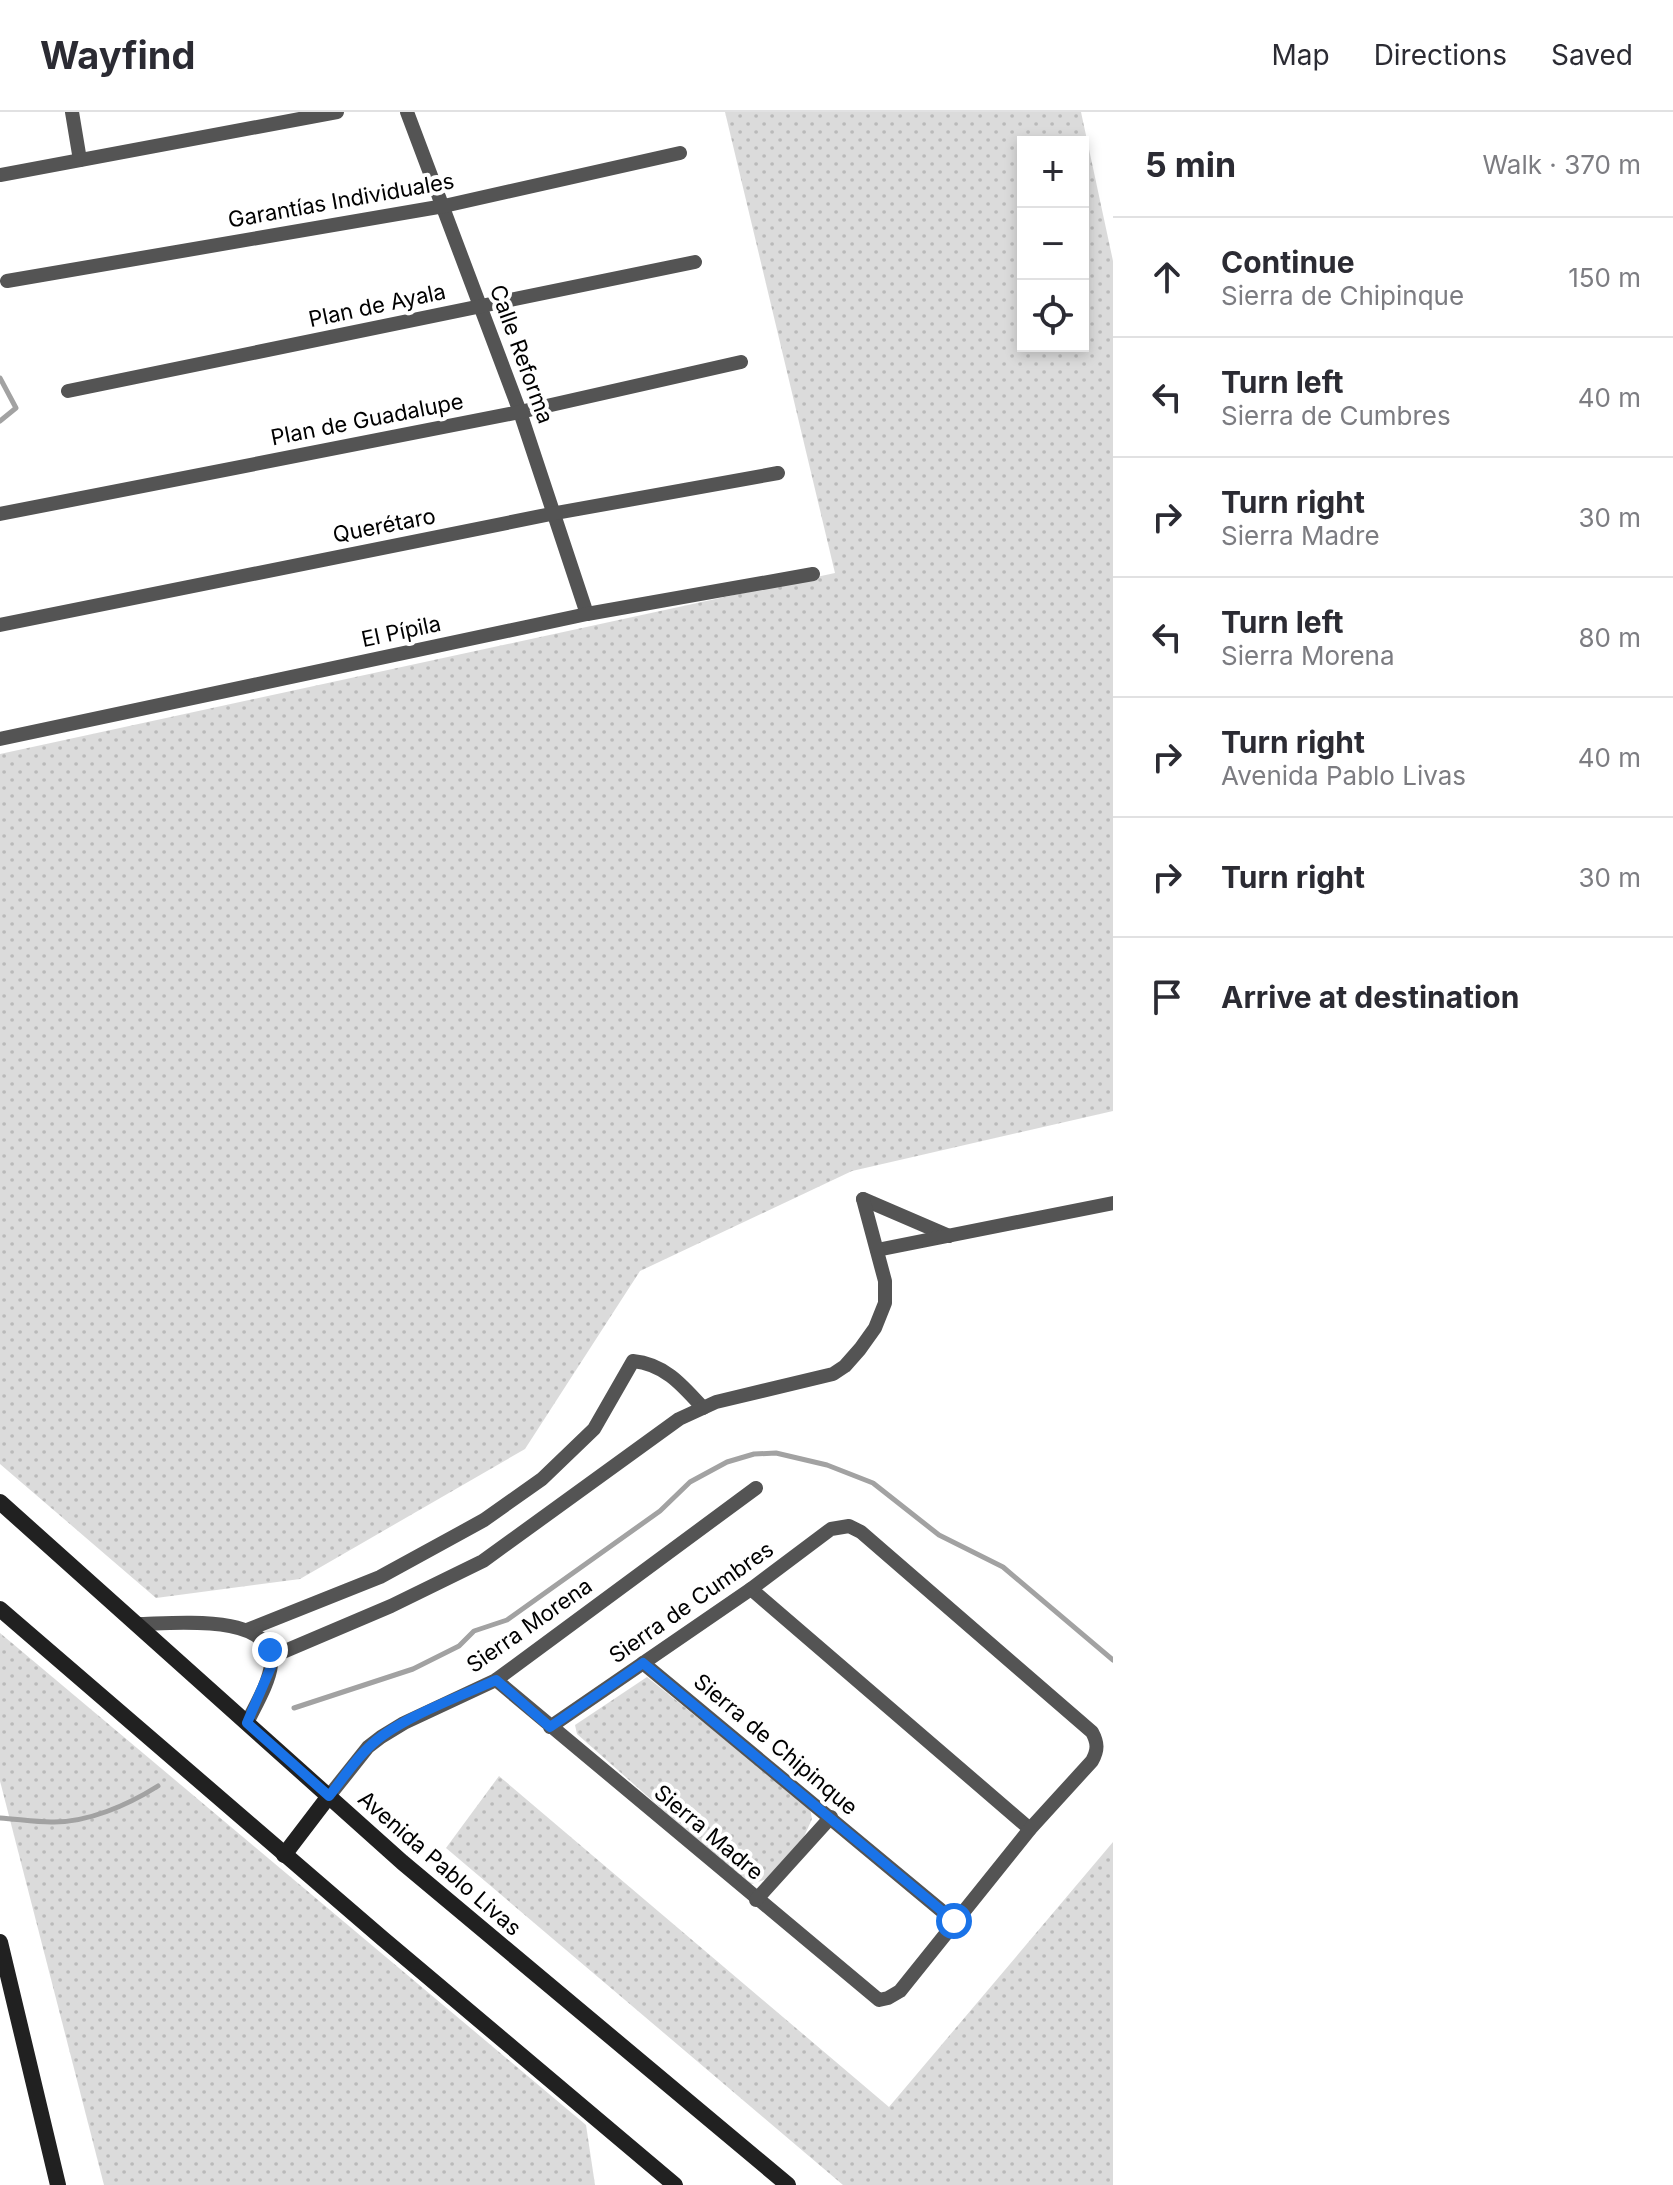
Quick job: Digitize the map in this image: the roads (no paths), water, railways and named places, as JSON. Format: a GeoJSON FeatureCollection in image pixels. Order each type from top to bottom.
{"type":"FeatureCollection","features":[{"type":"Feature","properties":{"kind":"main road","name":"Avenida Pablo Livas"},"geometry":{"type":"LineString","coordinates":[[0,1502],[402,1862],[788,2185]]}},
{"type":"Feature","properties":{"kind":"main road"},"geometry":{"type":"LineString","coordinates":[[0,1609],[284,1855],[675,2185]]}},
{"type":"Feature","properties":{"kind":"main road"},"geometry":{"type":"LineString","coordinates":[[284,1855],[329,1796]]}},
{"type":"Feature","properties":{"kind":"main road"},"geometry":{"type":"LineString","coordinates":[[0,1942],[58,2185]]}},
{"type":"Feature","properties":{"kind":"street"},"geometry":{"type":"LineString","coordinates":[[72,112],[80,160]]}},
{"type":"Feature","properties":{"kind":"street"},"geometry":{"type":"LineString","coordinates":[[0,175],[337,112]]}},
{"type":"Feature","properties":{"kind":"street","name":"Calle Reforma"},"geometry":{"type":"LineString","coordinates":[[407,112],[482,305],[556,513],[587,614]]}},
{"type":"Feature","properties":{"kind":"street","name":"Garantías Individuales"},"geometry":{"type":"LineString","coordinates":[[7,281],[444,206],[680,153]]}},
{"type":"Feature","properties":{"kind":"street","name":"Plan de Ayala"},"geometry":{"type":"LineString","coordinates":[[68,391],[695,262]]}},
{"type":"Feature","properties":{"kind":"street","name":"Plan de Guadalupe"},"geometry":{"type":"LineString","coordinates":[[0,514],[520,412],[741,362]]}},
{"type":"Feature","properties":{"kind":"street","name":"Querétaro"},"geometry":{"type":"LineString","coordinates":[[0,625],[556,513],[778,473]]}},
{"type":"Feature","properties":{"kind":"street","name":"El Pípila"},"geometry":{"type":"LineString","coordinates":[[0,739],[587,614],[813,574]]}},
{"type":"Feature","properties":{"kind":"street"},"geometry":{"type":"LineString","coordinates":[[271,1657],[391,1606],[483,1561],[679,1419],[716,1402],[833,1374],[845,1366],[875,1328],[885,1303],[885,1281],[863,1199],[949,1236]]}},
{"type":"Feature","properties":{"kind":"street"},"geometry":{"type":"LineString","coordinates":[[877,1250],[1113,1203]]}},
{"type":"Feature","properties":{"kind":"street"},"geometry":{"type":"LineString","coordinates":[[247,1630],[380,1577],[484,1520],[542,1479],[594,1429],[633,1361],[649,1363],[675,1378],[703,1408]]}},
{"type":"Feature","properties":{"kind":"street","name":"Sierra Morena"},"geometry":{"type":"LineString","coordinates":[[329,1796],[368,1747],[381,1737],[496,1680],[756,1488]]}},
{"type":"Feature","properties":{"kind":"street","name":"Sierra de Cumbres"},"geometry":{"type":"LineString","coordinates":[[550,1727],[751,1589],[831,1529],[849,1526],[861,1532],[1092,1732],[1097,1742],[1092,1761],[1030,1829]]}},
{"type":"Feature","properties":{"kind":"street"},"geometry":{"type":"LineString","coordinates":[[751,1589],[1030,1829],[954,1921]]}},
{"type":"Feature","properties":{"kind":"street"},"geometry":{"type":"LineString","coordinates":[[137,1624],[235,1625],[255,1633],[270,1650],[271,1667],[247,1723]]}},
{"type":"Feature","properties":{"kind":"street","name":"Sierra de Chipinque"},"geometry":{"type":"LineString","coordinates":[[643,1663],[954,1921]]}},
{"type":"Feature","properties":{"kind":"street","name":"Sierra Madre"},"geometry":{"type":"LineString","coordinates":[[496,1680],[879,2000],[900,1991],[954,1921]]}},
{"type":"Feature","properties":{"kind":"street"},"geometry":{"type":"LineString","coordinates":[[756,1900],[831,1817]]}},
{"type":"Feature","properties":{"kind":"waterway"},"geometry":{"type":"LineString","coordinates":[[0,378],[16,408],[0,421]]}},
{"type":"Feature","properties":{"kind":"waterway"},"geometry":{"type":"LineString","coordinates":[[294,1708],[413,1669],[459,1646],[474,1631],[507,1620],[660,1511],[690,1482],[727,1462],[754,1454],[776,1453],[827,1465],[873,1483],[939,1535],[1003,1567],[1113,1660]]}},
{"type":"Feature","properties":{"kind":"waterway"},"geometry":{"type":"LineString","coordinates":[[0,1818],[65,1822],[120,1806],[158,1786]]}}]}
